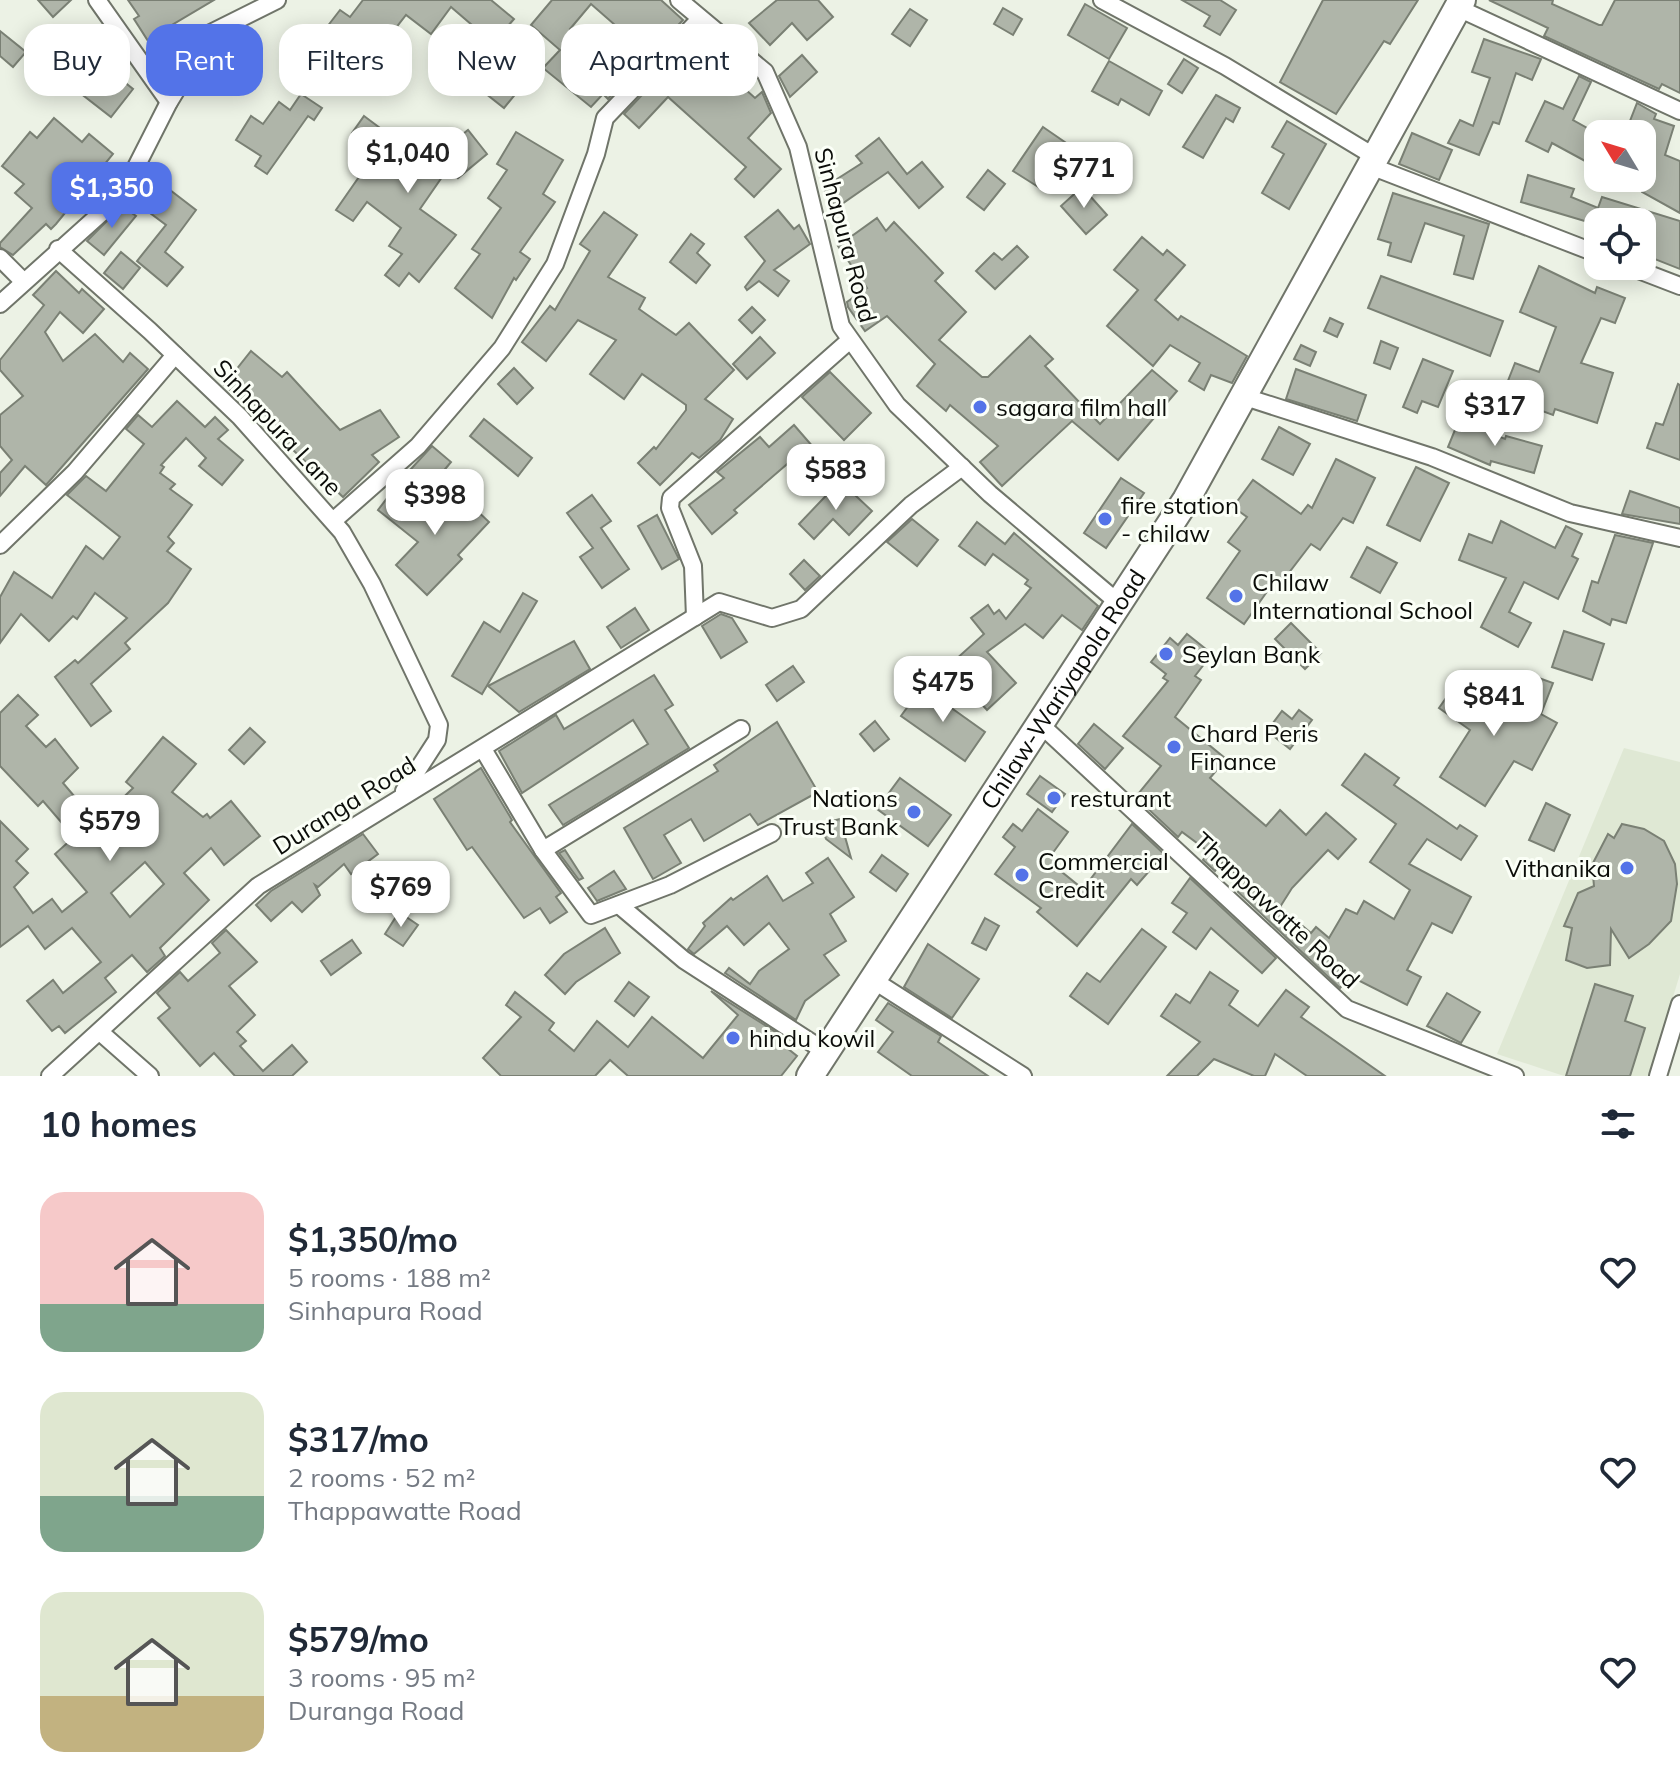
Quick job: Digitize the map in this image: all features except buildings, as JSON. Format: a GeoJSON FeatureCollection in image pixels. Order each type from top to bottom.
{"type":"FeatureCollection","features":[{"type":"Feature","properties":{"kind":"main road","name":"Chilaw-Wariyapola Road"},"geometry":{"type":"LineString","coordinates":[[810,1076],[1121,605],[1245,397],[1460,4]]}},
{"type":"Feature","properties":{"kind":"street"},"geometry":{"type":"LineString","coordinates":[[97,0],[169,102]]}},
{"type":"Feature","properties":{"kind":"street"},"geometry":{"type":"LineString","coordinates":[[0,304],[108,207],[134,171],[169,102],[211,33],[277,0]]}},
{"type":"Feature","properties":{"kind":"street","name":"Sinhapura Road"},"geometry":{"type":"LineString","coordinates":[[679,0],[699,20],[765,72],[798,147],[841,326],[897,405],[962,467],[1121,605]]}},
{"type":"Feature","properties":{"kind":"street"},"geometry":{"type":"LineString","coordinates":[[1102,0],[1225,66],[1375,162],[1584,248]]}},
{"type":"Feature","properties":{"kind":"street"},"geometry":{"type":"LineString","coordinates":[[1460,4],[1680,111]]}},
{"type":"Feature","properties":{"kind":"street"},"geometry":{"type":"LineString","coordinates":[[333,521],[418,446],[502,348],[555,264],[596,154],[605,118],[699,20]]}},
{"type":"Feature","properties":{"kind":"street","name":"Sinhapura Lane"},"geometry":{"type":"LineString","coordinates":[[58,249],[240,417],[333,521],[372,584],[439,725],[437,740],[396,801]]}},
{"type":"Feature","properties":{"kind":"street"},"geometry":{"type":"LineString","coordinates":[[0,258],[23,281]]}},
{"type":"Feature","properties":{"kind":"street"},"geometry":{"type":"LineString","coordinates":[[1656,277],[1680,286]]}},
{"type":"Feature","properties":{"kind":"street"},"geometry":{"type":"LineString","coordinates":[[695,617],[693,566],[670,508],[671,498],[850,340]]}},
{"type":"Feature","properties":{"kind":"street"},"geometry":{"type":"LineString","coordinates":[[0,545],[75,472],[175,355]]}},
{"type":"Feature","properties":{"kind":"street"},"geometry":{"type":"LineString","coordinates":[[1245,397],[1432,457],[1570,513],[1680,538]]}},
{"type":"Feature","properties":{"kind":"street","name":"Duranga Road"},"geometry":{"type":"LineString","coordinates":[[50,1076],[258,886],[719,602],[772,618],[801,609],[911,505],[962,467]]}},
{"type":"Feature","properties":{"kind":"street","name":"Thappawatte Road"},"geometry":{"type":"LineString","coordinates":[[1041,725],[1347,1009],[1515,1076]]}},
{"type":"Feature","properties":{"kind":"street"},"geometry":{"type":"LineString","coordinates":[[543,850],[741,729]]}},
{"type":"Feature","properties":{"kind":"street"},"geometry":{"type":"LineString","coordinates":[[483,749],[543,850],[591,915],[670,885],[772,833]]}},
{"type":"Feature","properties":{"kind":"street"},"geometry":{"type":"LineString","coordinates":[[619,905],[684,960],[826,1052]]}},
{"type":"Feature","properties":{"kind":"street"},"geometry":{"type":"LineString","coordinates":[[873,980],[1023,1076]]}},
{"type":"Feature","properties":{"kind":"street"},"geometry":{"type":"LineString","coordinates":[[1658,1076],[1680,1004]]}},
{"type":"Feature","properties":{"kind":"street"},"geometry":{"type":"LineString","coordinates":[[100,1032],[150,1076]]}},
{"type":"Feature","properties":{"kind":"street"},"geometry":{"type":"LineString","coordinates":[[1663,1056],[1680,1061]]}},
{"type":"Feature","properties":{"kind":"shaded area","name":"Vithanika"},"geometry":{"type":"Polygon","coordinates":[[[1624,748],[1680,762],[1680,974],[1649,1076],[1564,1076],[1497,1054],[1624,748]]]}},
{"type":"Feature","properties":{"kind":"place","name":"sagara film hall"},"geometry":{"type":"Point","coordinates":[980,407]}},
{"type":"Feature","properties":{"kind":"place","name":"fire station - chilaw"},"geometry":{"type":"Point","coordinates":[1105,519]}},
{"type":"Feature","properties":{"kind":"place","name":"Chilaw International School"},"geometry":{"type":"Point","coordinates":[1236,596]}},
{"type":"Feature","properties":{"kind":"place","name":"Seylan Bank"},"geometry":{"type":"Point","coordinates":[1166,654]}},
{"type":"Feature","properties":{"kind":"place","name":"Chard Peris Finance"},"geometry":{"type":"Point","coordinates":[1174,747]}},
{"type":"Feature","properties":{"kind":"place","name":"resturant"},"geometry":{"type":"Point","coordinates":[1054,798]}},
{"type":"Feature","properties":{"kind":"place","name":"Nations Trust Bank"},"geometry":{"type":"Point","coordinates":[914,812]}},
{"type":"Feature","properties":{"kind":"place","name":"Vithanika"},"geometry":{"type":"Point","coordinates":[1627,868]}},
{"type":"Feature","properties":{"kind":"place","name":"Commercial Credit"},"geometry":{"type":"Point","coordinates":[1022,875]}},
{"type":"Feature","properties":{"kind":"place","name":"hindu kowil"},"geometry":{"type":"Point","coordinates":[733,1038]}}]}
